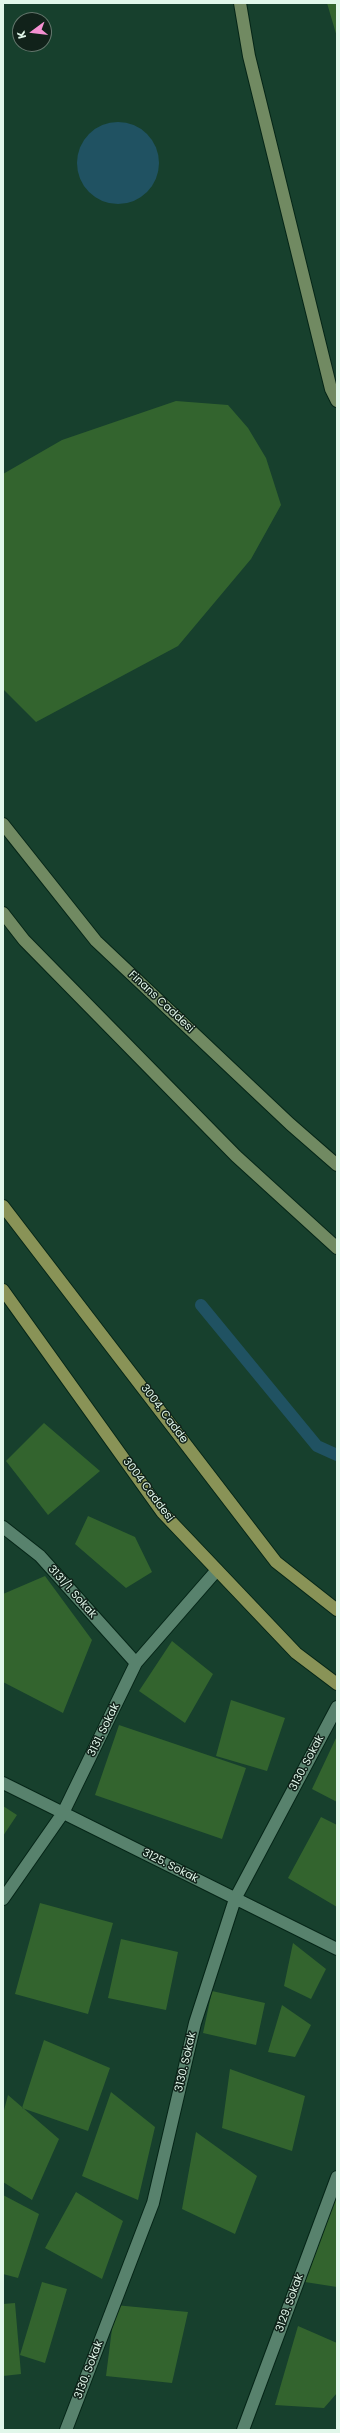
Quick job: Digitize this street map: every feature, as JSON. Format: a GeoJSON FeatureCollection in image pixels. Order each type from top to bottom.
{"type":"FeatureCollection","features":[{"type":"Feature","properties":{"kind":"main road","name":"3004. Cadde"},"geometry":{"type":"LineString","coordinates":[[3,1206],[276,1562],[337,1610]]}},
{"type":"Feature","properties":{"kind":"main road","name":"3004 Caddesi"},"geometry":{"type":"LineString","coordinates":[[3,1290],[162,1512],[296,1654],[337,1684]]}},
{"type":"Feature","properties":{"kind":"street"},"geometry":{"type":"LineString","coordinates":[[240,3],[249,56],[330,389],[337,402]]}},
{"type":"Feature","properties":{"kind":"street","name":"Finans Caddesi"},"geometry":{"type":"LineString","coordinates":[[3,824],[96,940],[337,1165]]}},
{"type":"Feature","properties":{"kind":"street"},"geometry":{"type":"LineString","coordinates":[[3,913],[24,940],[236,1156],[337,1248]]}},
{"type":"Feature","properties":{"kind":"street","name":"3131/1. Sokak"},"geometry":{"type":"LineString","coordinates":[[3,1527],[40,1556],[136,1663]]}},
{"type":"Feature","properties":{"kind":"street","name":"3131. Sokak"},"geometry":{"type":"LineString","coordinates":[[3,1898],[63,1813],[136,1663],[217,1570]]}},
{"type":"Feature","properties":{"kind":"street","name":"3130. Sokak"},"geometry":{"type":"LineString","coordinates":[[66,2430],[153,2203],[195,2023],[235,1899],[337,1707]]}},
{"type":"Feature","properties":{"kind":"street","name":"3125. Sokak"},"geometry":{"type":"LineString","coordinates":[[3,1783],[337,1949]]}},
{"type":"Feature","properties":{"kind":"street","name":"3129. Sokak"},"geometry":{"type":"LineString","coordinates":[[243,2430],[337,2177]]}},
{"type":"Feature","properties":{"kind":"water"},"geometry":{"type":"Polygon","coordinates":[[[118,122],[134,125],[147,134],[156,147],[159,163],[156,179],[147,192],[134,201],[118,204],[102,201],[89,192],[80,179],[77,163],[80,147],[89,134],[102,125],[118,122]]]}},
{"type":"Feature","properties":{"kind":"building"},"geometry":{"type":"Polygon","coordinates":[[[327,3],[337,3],[337,37],[327,3]]]}},
{"type":"Feature","properties":{"kind":"building"},"geometry":{"type":"Polygon","coordinates":[[[176,401],[228,405],[248,428],[266,458],[281,505],[251,559],[178,646],[36,722],[3,689],[3,474],[62,440],[176,401]]]}},
{"type":"Feature","properties":{"kind":"building"},"geometry":{"type":"Polygon","coordinates":[[[44,1423],[100,1471],[48,1515],[6,1461],[44,1423]]]}},
{"type":"Feature","properties":{"kind":"building"},"geometry":{"type":"Polygon","coordinates":[[[88,1516],[135,1537],[152,1572],[126,1588],[75,1544],[88,1516]]]}},
{"type":"Feature","properties":{"kind":"building"},"geometry":{"type":"Polygon","coordinates":[[[45,1576],[92,1640],[63,1713],[3,1682],[3,1594],[45,1576]]]}},
{"type":"Feature","properties":{"kind":"building"},"geometry":{"type":"Polygon","coordinates":[[[172,1641],[213,1674],[185,1723],[139,1691],[172,1641]]]}},
{"type":"Feature","properties":{"kind":"building"},"geometry":{"type":"Polygon","coordinates":[[[231,1700],[285,1718],[267,1771],[216,1756],[231,1700]]]}},
{"type":"Feature","properties":{"kind":"building"},"geometry":{"type":"Polygon","coordinates":[[[119,1725],[246,1768],[222,1839],[95,1795],[119,1725]]]}},
{"type":"Feature","properties":{"kind":"building"},"geometry":{"type":"Polygon","coordinates":[[[337,1736],[337,1802],[312,1789],[337,1736]]]}},
{"type":"Feature","properties":{"kind":"building"},"geometry":{"type":"Polygon","coordinates":[[[3,1806],[17,1815],[3,1836],[3,1806]]]}},
{"type":"Feature","properties":{"kind":"building"},"geometry":{"type":"Polygon","coordinates":[[[321,1817],[337,1825],[337,1907],[288,1878],[321,1817]]]}},
{"type":"Feature","properties":{"kind":"building"},"geometry":{"type":"Polygon","coordinates":[[[40,1903],[113,1923],[88,2014],[15,1994],[40,1903]]]}},
{"type":"Feature","properties":{"kind":"building"},"geometry":{"type":"Polygon","coordinates":[[[121,1939],[178,1952],[166,2010],[108,1998],[121,1939]]]}},
{"type":"Feature","properties":{"kind":"building"},"geometry":{"type":"Polygon","coordinates":[[[293,1943],[326,1969],[311,1999],[284,1986],[293,1943]]]}},
{"type":"Feature","properties":{"kind":"building"},"geometry":{"type":"Polygon","coordinates":[[[212,1991],[265,2003],[256,2045],[203,2033],[212,1991]]]}},
{"type":"Feature","properties":{"kind":"building"},"geometry":{"type":"Polygon","coordinates":[[[282,2005],[311,2025],[295,2057],[268,2052],[282,2005]]]}},
{"type":"Feature","properties":{"kind":"building"},"geometry":{"type":"Polygon","coordinates":[[[44,2040],[110,2068],[88,2131],[22,2108],[44,2040]]]}},
{"type":"Feature","properties":{"kind":"building"},"geometry":{"type":"Polygon","coordinates":[[[230,2069],[305,2096],[292,2151],[222,2128],[230,2069]]]}},
{"type":"Feature","properties":{"kind":"building"},"geometry":{"type":"Polygon","coordinates":[[[111,2092],[155,2127],[138,2200],[82,2176],[111,2092]]]}},
{"type":"Feature","properties":{"kind":"building"},"geometry":{"type":"Polygon","coordinates":[[[8,2095],[59,2139],[32,2200],[3,2182],[3,2114],[8,2095]]]}},
{"type":"Feature","properties":{"kind":"building"},"geometry":{"type":"Polygon","coordinates":[[[196,2132],[257,2176],[235,2234],[182,2209],[196,2132]]]}},
{"type":"Feature","properties":{"kind":"building"},"geometry":{"type":"Polygon","coordinates":[[[76,2192],[123,2221],[102,2279],[45,2248],[76,2192]]]}},
{"type":"Feature","properties":{"kind":"building"},"geometry":{"type":"Polygon","coordinates":[[[3,2195],[39,2214],[18,2278],[3,2274],[3,2195]]]}},
{"type":"Feature","properties":{"kind":"building"},"geometry":{"type":"Polygon","coordinates":[[[335,2199],[337,2200],[337,2287],[305,2282],[335,2199]]]}},
{"type":"Feature","properties":{"kind":"building"},"geometry":{"type":"Polygon","coordinates":[[[42,2282],[67,2289],[45,2363],[20,2355],[42,2282]]]}},
{"type":"Feature","properties":{"kind":"building"},"geometry":{"type":"Polygon","coordinates":[[[15,2303],[21,2374],[3,2376],[3,2304],[15,2303]]]}},
{"type":"Feature","properties":{"kind":"building"},"geometry":{"type":"Polygon","coordinates":[[[115,2305],[188,2312],[172,2383],[106,2376],[115,2305]]]}},
{"type":"Feature","properties":{"kind":"building"},"geometry":{"type":"Polygon","coordinates":[[[298,2326],[337,2343],[337,2393],[324,2408],[275,2405],[298,2326]]]}},
{"type":"Feature","properties":{"kind":"waterway"},"geometry":{"type":"LineString","coordinates":[[201,1305],[317,1446],[337,1455]]}}]}
